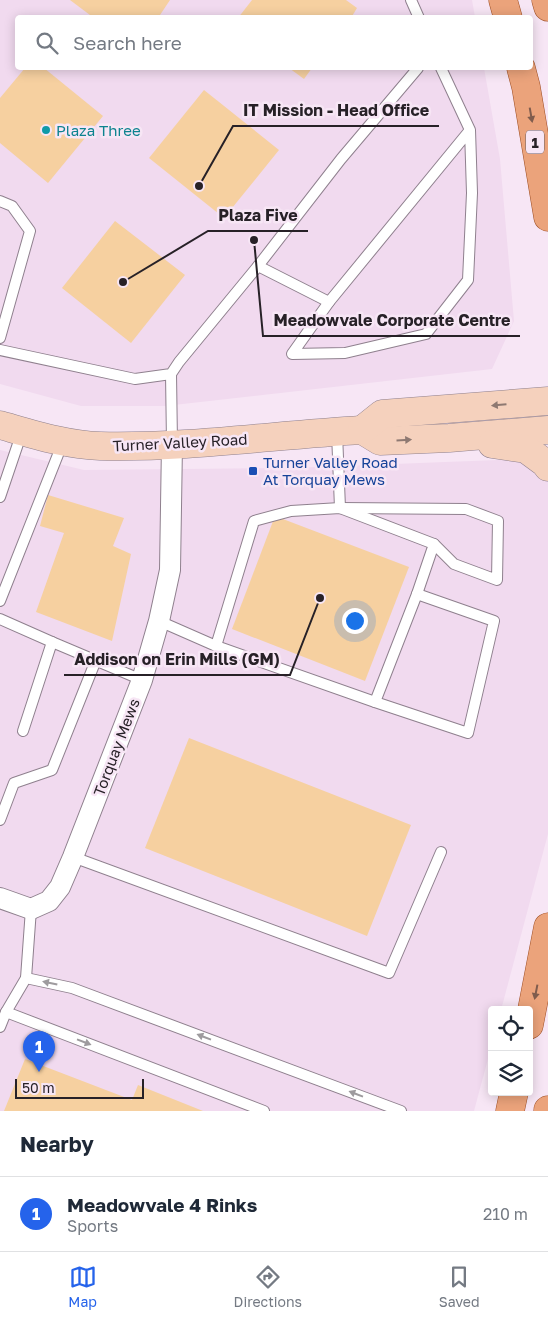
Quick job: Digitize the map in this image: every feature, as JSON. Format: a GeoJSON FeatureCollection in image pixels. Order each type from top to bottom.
{"type":"FeatureCollection","features":[{"type":"Feature","properties":{"kind":"main road"},"geometry":{"type":"LineString","coordinates":[[503,0],[507,15]]}},
{"type":"Feature","properties":{"kind":"main road"},"geometry":{"type":"LineString","coordinates":[[546,0],[548,7]]}},
{"type":"Feature","properties":{"kind":"main road","name":"1"},"geometry":{"type":"LineString","coordinates":[[522,70],[548,216]]}},
{"type":"Feature","properties":{"kind":"main road"},"geometry":{"type":"LineString","coordinates":[[533,1006],[548,927]]}},
{"type":"Feature","properties":{"kind":"main road"},"geometry":{"type":"LineString","coordinates":[[510,1111],[513,1096]]}},
{"type":"Feature","properties":{"kind":"street"},"geometry":{"type":"LineString","coordinates":[[349,431],[382,414],[548,401]]}},
{"type":"Feature","properties":{"kind":"street","name":"Turner Valley Road"},"geometry":{"type":"LineString","coordinates":[[11,428],[64,441],[99,446],[172,444],[349,431]]}},
{"type":"Feature","properties":{"kind":"street"},"geometry":{"type":"LineString","coordinates":[[349,431],[380,441],[449,438],[548,430]]}},
{"type":"Feature","properties":{"kind":"street"},"geometry":{"type":"LineString","coordinates":[[449,438],[526,448],[548,467]]}},
{"type":"Feature","properties":{"kind":"street","name":"Torquay Mews"},"geometry":{"type":"LineString","coordinates":[[31,910],[49,902],[60,887],[142,680],[159,621],[170,570],[172,444]]}},
{"type":"Feature","properties":{"kind":"street"},"geometry":{"type":"LineString","coordinates":[[0,898],[31,910]]}},
{"type":"Feature","properties":{"kind":"lane"},"geometry":{"type":"LineString","coordinates":[[410,0],[417,15]]}},
{"type":"Feature","properties":{"kind":"lane"},"geometry":{"type":"LineString","coordinates":[[172,444],[172,374],[179,362],[258,266],[341,159],[416,70]]}},
{"type":"Feature","properties":{"kind":"lane"},"geometry":{"type":"LineString","coordinates":[[442,70],[470,130],[472,193],[468,280],[426,334],[345,353],[292,354],[328,302],[470,130]]}},
{"type":"Feature","properties":{"kind":"lane"},"geometry":{"type":"LineString","coordinates":[[0,201],[12,206],[30,231],[0,338]]}},
{"type":"Feature","properties":{"kind":"lane"},"geometry":{"type":"LineString","coordinates":[[258,266],[328,302]]}},
{"type":"Feature","properties":{"kind":"lane"},"geometry":{"type":"LineString","coordinates":[[0,350],[135,379],[172,374]]}},
{"type":"Feature","properties":{"kind":"lane"},"geometry":{"type":"LineString","coordinates":[[0,497],[11,428]]}},
{"type":"Feature","properties":{"kind":"lane"},"geometry":{"type":"LineString","coordinates":[[340,508],[349,431]]}},
{"type":"Feature","properties":{"kind":"lane"},"geometry":{"type":"LineString","coordinates":[[0,600],[64,441]]}},
{"type":"Feature","properties":{"kind":"lane"},"geometry":{"type":"LineString","coordinates":[[216,646],[254,521],[291,511],[340,508],[466,509],[498,521],[497,580],[454,564],[434,544],[340,508]]}},
{"type":"Feature","properties":{"kind":"lane"},"geometry":{"type":"LineString","coordinates":[[375,702],[417,594],[434,544]]}},
{"type":"Feature","properties":{"kind":"lane"},"geometry":{"type":"LineString","coordinates":[[159,621],[216,646],[375,702],[468,732],[494,622],[417,594]]}},
{"type":"Feature","properties":{"kind":"lane"},"geometry":{"type":"LineString","coordinates":[[0,619],[142,680]]}},
{"type":"Feature","properties":{"kind":"lane"},"geometry":{"type":"LineString","coordinates":[[23,731],[52,642]]}},
{"type":"Feature","properties":{"kind":"lane"},"geometry":{"type":"LineString","coordinates":[[0,820],[14,783],[52,770],[96,660]]}},
{"type":"Feature","properties":{"kind":"lane"},"geometry":{"type":"LineString","coordinates":[[73,857],[389,973],[441,852]]}},
{"type":"Feature","properties":{"kind":"lane"},"geometry":{"type":"LineString","coordinates":[[0,1027],[6,1012],[26,978],[31,910]]}},
{"type":"Feature","properties":{"kind":"lane"},"geometry":{"type":"LineString","coordinates":[[26,978],[72,988],[401,1111]]}},
{"type":"Feature","properties":{"kind":"lane"},"geometry":{"type":"LineString","coordinates":[[6,1012],[264,1111]]}},
{"type":"Feature","properties":{"kind":"shaded area"},"geometry":{"type":"Polygon","coordinates":[[[0,0],[472,0],[475,15],[15,15],[15,70],[484,70],[500,159],[514,321],[492,369],[165,406],[81,406],[0,384],[0,0]]]}},
{"type":"Feature","properties":{"kind":"shaded area"},"geometry":{"type":"Polygon","coordinates":[[[0,450],[84,470],[291,468],[525,459],[548,481],[548,834],[502,1006],[488,1006],[488,1059],[474,1111],[0,1111],[0,450]]]}},
{"type":"Feature","properties":{"kind":"building"},"geometry":{"type":"Polygon","coordinates":[[[70,0],[170,0],[160,15],[90,15],[70,0]]]}},
{"type":"Feature","properties":{"kind":"building"},"geometry":{"type":"Polygon","coordinates":[[[252,0],[346,0],[357,8],[353,15],[240,15],[252,0]]]}},
{"type":"Feature","properties":{"kind":"building","name":"Plaza Three"},"geometry":{"type":"Polygon","coordinates":[[[23,70],[46,70],[103,116],[48,183],[0,143],[0,98],[23,70]]]}},
{"type":"Feature","properties":{"kind":"building"},"geometry":{"type":"Polygon","coordinates":[[[292,70],[311,70],[304,79],[292,70]]]}},
{"type":"Feature","properties":{"kind":"building"},"geometry":{"type":"Polygon","coordinates":[[[204,90],[279,150],[224,218],[149,158],[204,90]]]}},
{"type":"Feature","properties":{"kind":"building"},"geometry":{"type":"Polygon","coordinates":[[[115,221],[185,275],[131,343],[62,288],[115,221]]]}},
{"type":"Feature","properties":{"kind":"building"},"geometry":{"type":"Polygon","coordinates":[[[48,495],[124,518],[113,546],[131,554],[112,641],[36,612],[64,533],[40,526],[48,495]]]}},
{"type":"Feature","properties":{"kind":"building"},"geometry":{"type":"Polygon","coordinates":[[[275,516],[409,567],[365,681],[232,629],[275,516]]]}},
{"type":"Feature","properties":{"kind":"building"},"geometry":{"type":"Polygon","coordinates":[[[189,738],[411,825],[367,936],[145,848],[189,738]]]}},
{"type":"Feature","properties":{"kind":"building"},"geometry":{"type":"Polygon","coordinates":[[[25,1059],[132,1100],[138,1085],[203,1111],[4,1111],[25,1059]]]}},
{"type":"Feature","properties":{"kind":"place","name":"Plaza Three"},"geometry":{"type":"Point","coordinates":[46,130]}},
{"type":"Feature","properties":{"kind":"place","name":"IT Mission - Head Office"},"geometry":{"type":"Point","coordinates":[199,186]}},
{"type":"Feature","properties":{"kind":"place","name":"Meadowvale Corporate Centre"},"geometry":{"type":"Point","coordinates":[254,240]}},
{"type":"Feature","properties":{"kind":"place","name":"Plaza Five"},"geometry":{"type":"Point","coordinates":[123,282]}},
{"type":"Feature","properties":{"kind":"place","name":"Turner Valley Road At Torquay Mews"},"geometry":{"type":"Point","coordinates":[253,471]}},
{"type":"Feature","properties":{"kind":"place","name":"Addison on Erin Mills (GM)"},"geometry":{"type":"Point","coordinates":[320,598]}},
{"type":"Feature","properties":{"kind":"place","name":"Meadowvale 4 Rinks"},"geometry":{"type":"Point","coordinates":[39,1072]}}]}
